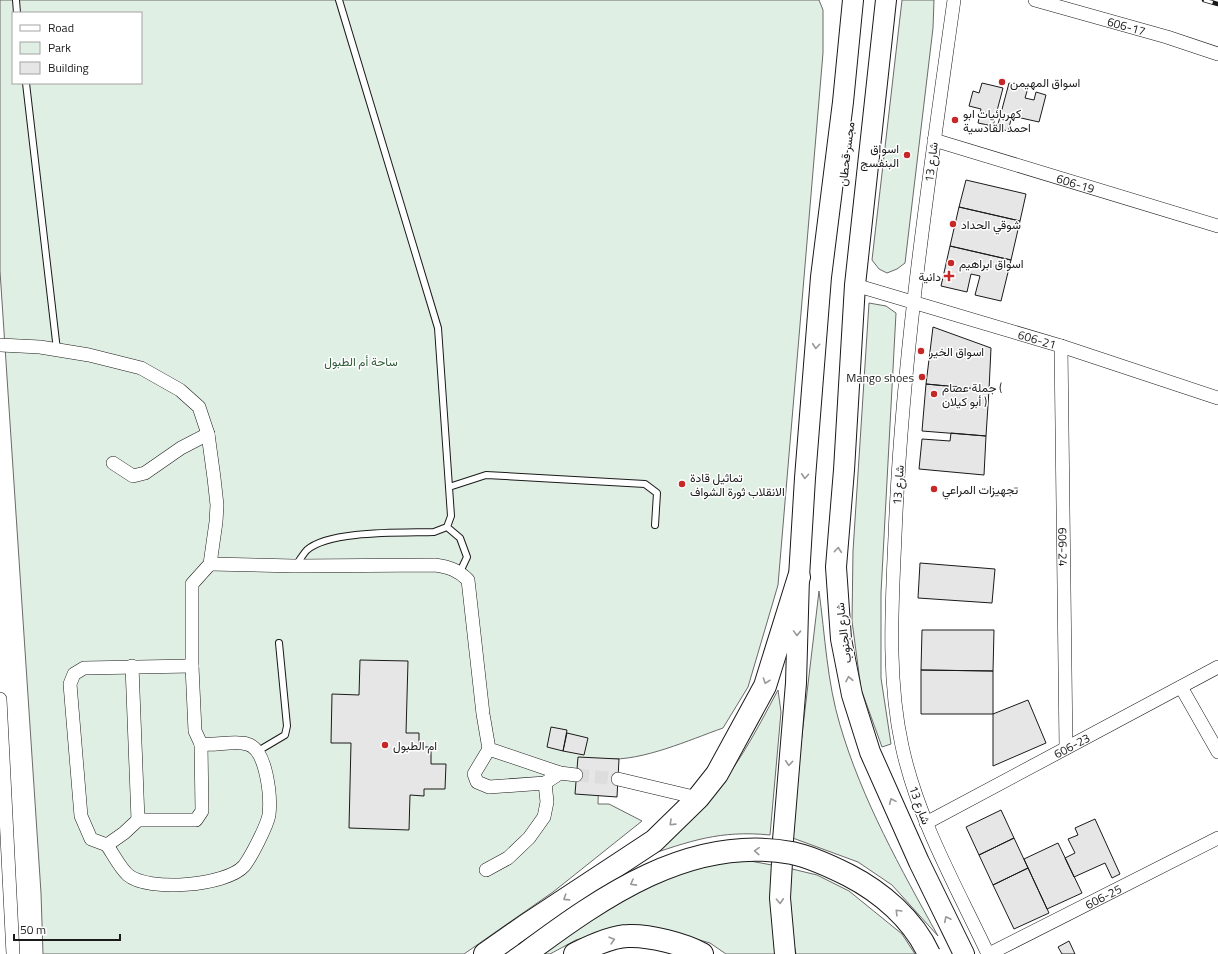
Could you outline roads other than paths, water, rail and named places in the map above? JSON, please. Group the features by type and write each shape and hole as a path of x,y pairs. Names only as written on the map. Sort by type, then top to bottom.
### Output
{"highway":[{"path":"484,954 654,840 698,798 717,774 765,686 799,577"},
{"path":"525,954 555,932 622,889 657,870 691,858 717,853 756,850 792,853 827,865 856,879 880,894 905,919 929,954"},
{"path":"575,954 591,946 627,936 660,940 702,954"}],"main road":[{"path":"783,840 796,684 799,577 821,277 843,102 853,0"},
{"name":"مجسر قحطان","path":"853,306 850,174 864,0"},
{"name":"مجسر قحطان","path":"819,307 850,174 875,0"},
{"path":"853,306 886,0"},
{"name":"شارع الجنوب","path":"853,306 844,470 836,568 841,639 852,695 870,752 919,862 961,949"},
{"path":"782,862 780,898 785,954"}],"street":[{"name":"شارع 13","path":"954,0 934,140 914,302 903,410 897,495 892,666 895,706 902,746 912,785 926,823 989,954"},
{"name":"606-17","path":"1035,0 1167,37 1218,54"},
{"name":"606-19","path":"934,140 1218,226"},
{"name":"606-21","path":"855,285 1061,346 1218,398"},
{"path":"0,346 57,350 90,355 142,368 180,390 198,407 208,434 217,505 210,564 192,584 192,666 196,731 202,744 202,811 196,820 138,820 124,833 107,845"},
{"name":"606-24","path":"1061,346 1066,748"},
{"path":"113,464 133,476 145,473 180,448 208,434"},
{"path":"210,564 295,566 435,565 450,567 460,572 468,580 483,714 489,749 474,774 477,782 489,787 545,783 560,773"},
{"path":"132,666 138,820"},
{"path":"192,666 84,668 74,674 70,684 81,816 91,839 107,845 128,875 144,882 183,886 220,878 243,867 255,848 269,815 267,774 258,751 247,744 213,746 202,744"},
{"name":"606-23","path":"926,823 1218,667"},
{"path":"1181,687 1218,752"},
{"path":"0,699 4,859 13,954"},
{"path":"489,749 560,773 576,775"},
{"path":"618,779 698,798"},
{"path":"486,870 508,858 529,838 544,817 547,802 545,783"},
{"name":"606-25","path":"989,954 1218,838"}],"lane":[{"path":"16,0 18,12"},
{"path":"295,566 308,549 329,540 351,535 434,532 447,527 451,516 438,328 339,0"},
{"path":"26,84 57,350"},
{"path":"449,487 486,475 645,484 657,493 655,525"},
{"path":"447,527 460,538 467,558 460,572"},
{"path":"258,751 285,735 287,726 279,643"}],"tunnel":[{"path":"576,775 618,779"}],"railway":[{"path":"1204,0 1218,4"}],"place":[{"name":"اسواق المهيمن","path":"1002,82"},
{"name":"كهربائيات ابو احمد القادسية","path":"955,120"},
{"name":"اسواق البنفسج","path":"907,155"},
{"name":"شوقي الحداد","path":"953,224"},
{"name":"اسواق ابراهيم","path":"951,263"},
{"name":"دانية","path":"949,276"},
{"name":"اسواق الخير","path":"921,351"},
{"name":"Mango shoes","path":"922,377"},
{"name":"جملة عصام ( أبو كيلان )","path":"934,394"},
{"name":"تماثيل قادة الانقلاب ثورة الشواف","path":"682,484"},
{"name":"تجهيزات المراعي","path":"934,489"},
{"name":"ام الطبول","path":"385,745"}],"park label":[{"name":"ساحة أم الطبول","path":"361,361"}]}
